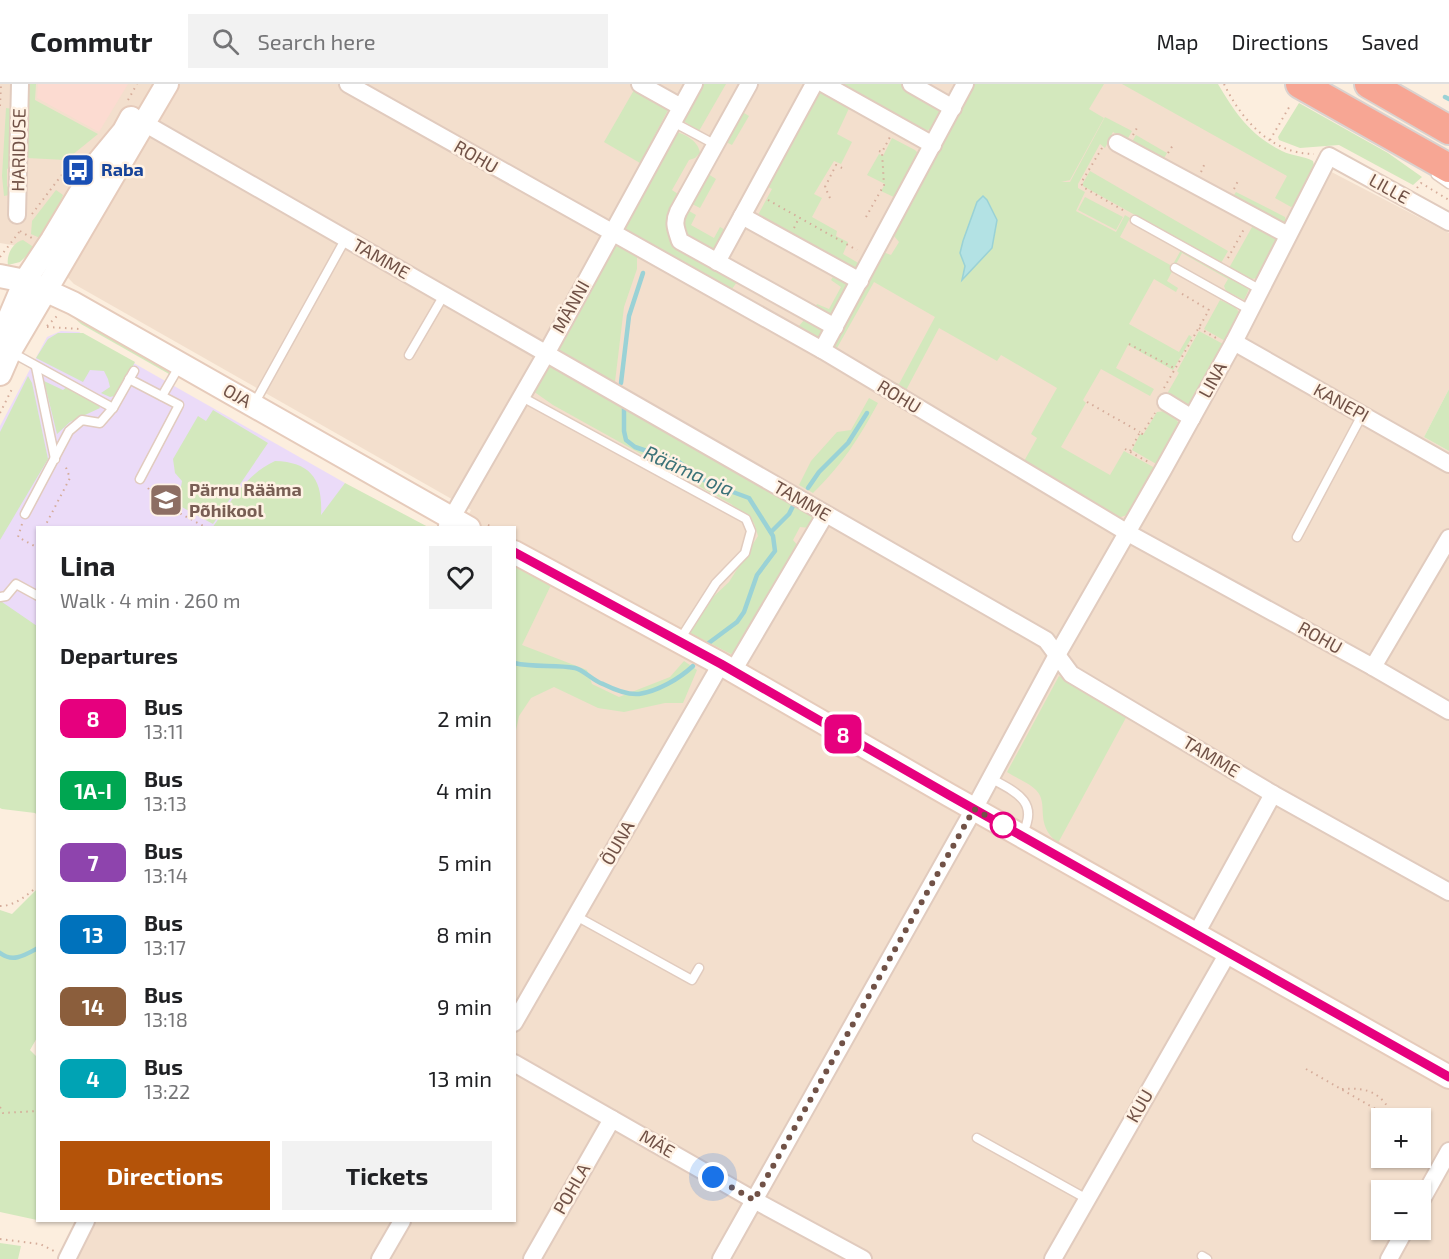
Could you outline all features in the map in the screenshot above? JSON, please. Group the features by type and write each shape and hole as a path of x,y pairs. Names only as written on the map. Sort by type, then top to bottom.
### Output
{"highway":[{"path":"1369,84 1449,130"},
{"path":"1296,92 1396,138 1449,168"}],"street":[{"name":"HARIDUSE","path":"20,84 22,219"},
{"path":"0,374 3,346 25,280 52,240 100,159 124,131 151,84"},
{"path":"3,346 46,290 167,84"},
{"name":"ROHU","path":"348,84 822,350 1128,533 1449,711"},
{"path":"640,84 677,115"},
{"name":"MÄNNI","path":"456,525 522,397 694,84"},
{"path":"749,84 674,222 680,241 835,327"},
{"path":"717,262 814,84"},
{"path":"824,84 933,145"},
{"path":"911,84 953,108"},
{"path":"822,350 965,84"},
{"path":"1401,84 1421,114"},
{"name":"TAMME","path":"144,123 1047,640 1071,674 1273,794 1449,892"},
{"path":"1114,148 1288,235"},
{"name":"LINA","path":"721,1259 1233,344 1329,156"},
{"name":"LILLE","path":"1329,156 1449,222"},
{"path":"742,216 860,281"},
{"name":"OJA","path":"0,276 25,280 46,290 253,405 456,525"},
{"name":"KANEPI","path":"1233,344 1449,464"},
{"path":"1163,398 1192,418"},
{"name":"ÕUNA","path":"516,1020 727,667 825,514"},
{"path":"1373,667 1444,557 1449,538"},
{"path":"516,553 727,667 1449,1077"},
{"path":"1196,934 1273,794"},
{"name":"KUU","path":"1053,1259 1228,953"},
{"name":"MÄE","path":"516,1064 754,1200 863,1259"},
{"name":"POHLA","path":"532,1259 612,1119"},
{"path":"1431,1183 1449,1151"},
{"path":"67,1258 85,1222"},
{"path":"380,1259 401,1222"},
{"path":"1389,1259 1400,1240"}],"lane":[{"path":"677,115 716,145"},
{"path":"1396,138 1439,178 1449,184"},
{"path":"1135,220 1260,290"},
{"path":"253,405 346,238"},
{"path":"1175,268 1250,310"},
{"path":"409,355 444,295"},
{"path":"3,346 36,367 113,408"},
{"path":"162,396 180,364"},
{"path":"36,367 56,459"},
{"path":"25,514 69,431 82,420 100,423 113,408 132,375 179,405 140,479"},
{"path":"522,397 746,519 751,531 745,553 716,583 679,641"},
{"path":"1297,537 1362,415"},
{"path":"0,597 6,596 16,584 36,595"},
{"path":"990,778 1018,793 1028,806 1027,824 1022,835"},
{"path":"576,916 692,980 699,968"},
{"path":"977,1138 1087,1199"}],"path":[{"path":"0,106 1,84"},
{"path":"127,102 137,84"},
{"path":"1270,140 1296,92"},
{"path":"866,217 884,185 880,152 897,124"},
{"path":"1114,148 1101,147 1081,183 1083,187 1135,220"},
{"path":"22,219 67,168 85,152"},
{"path":"830,198 825,187 836,165 842,168"},
{"path":"1415,192 1421,183 1449,200"},
{"path":"755,193 858,250 855,255 870,262"},
{"path":"1223,268 1244,228 1237,224"},
{"path":"0,258 20,231 39,243"},
{"path":"1087,402 1142,434 1209,310 1179,292"},
{"path":"1199,328 1233,344"},
{"path":"1129,344 1176,369"},
{"path":"1130,451 1140,432"},
{"path":"1125,449 1163,470"},
{"path":"45,526 70,478 67,466 56,459"},
{"path":"140,479 159,502 203,526"},
{"path":"25,514 18,537 36,547"},
{"path":"0,906 7,906 36,887"},
{"path":"1306,1069 1375,1108"},
{"path":"1342,1089 1361,1089 1372,1093 1382,1099 1387,1108"},
{"path":"0,1107 2,1113 36,1111"},
{"path":"0,1239 40,1244 67,1258"}],"shaded area":[{"path":"0,84 1162,84 1288,159 1318,165 1449,233 1449,389 1424,437 1449,451 1449,1259 62,1259 81,1222 516,1222 516,526 463,526 471,510 74,284 41,250 0,243"},
{"path":"38,84 128,84 99,132 37,98"},
{"name":"Pärnu Rääma Põhikool","path":"61,331 79,332 345,483 315,526 36,526 36,635 0,608 0,426 47,337"}],"green space":[{"path":"28,84 36,84 35,100 98,134 66,160 27,158"},
{"path":"698,84 726,84 699,131 682,120"},
{"path":"836,84 901,84 939,106 941,114 934,128 925,131 918,129"},
{"path":"973,84 1104,84 1089,109 1104,118 1070,180 1061,182 1070,182 1105,117 1132,131 1127,140 1113,132 1105,148 1100,144 1078,184 1078,188 1085,192 1076,211 1116,232 1125,215 1130,218 1120,237 1172,266 1181,250 1249,289 1244,300 1226,291 1224,286 1228,279 1182,253 1167,281 1178,288 1176,292 1154,279 1129,324 1179,352 1189,335 1192,337 1173,370 1128,345 1116,368 1154,389 1150,396 1101,369 1083,400 1086,403 1061,447 1110,475 1124,451 1155,468 1130,514 1115,516 1023,463 1037,438 1031,434 1057,388 1001,355 997,361 939,328 904,394 895,389 892,381 899,384 935,317 874,282 837,348 828,349 883,252 891,255 899,242 893,231","holes":["983,196 997,220 992,248 963,279 965,266 960,253 963,241 977,202"]},
{"path":"1122,84 1218,84 1252,131 1282,151 1313,161 1315,170 1295,205 1291,207 1275,198 1287,176"},
{"path":"816,89 852,102 837,134 852,142 841,164 834,161 814,194 822,198 812,217 837,231 836,236 848,242 843,254 860,264 856,274 749,211 758,215 772,189 764,185"},
{"path":"634,90 668,110 640,163 604,142"},
{"path":"1299,103 1388,153 1422,177 1413,185 1339,145 1300,148 1279,140 1278,137"},
{"path":"6,108 13,109 13,166 7,169 9,195 4,196 2,176"},
{"path":"739,110 749,116 732,145 724,141"},
{"path":"671,131 690,138 697,145 700,153 689,160 672,190 678,194 678,203 670,227 735,279 737,282 732,289 798,327 805,319 821,324 823,331 817,339 629,235 624,228"},
{"path":"1136,135 1167,153 1163,160 1132,142"},
{"path":"892,138 920,155 898,199 881,191 885,184 867,175 879,154 883,156"},
{"path":"1090,171 1228,251 1221,263 1083,186"},
{"path":"705,172 716,179 700,208 688,202"},
{"path":"56,190 63,195 50,228 42,239 31,234 32,221"},
{"path":"1236,192 1285,217 1287,224 1280,226 1232,198"},
{"path":"1085,197 1123,217 1116,230 1078,210"},
{"path":"684,208 696,215 691,225 714,238 720,227 729,232 717,253 685,239 680,216"},
{"path":"1256,220 1275,232 1278,240 1260,276 1248,279 1229,268"},
{"path":"23,240 35,248 20,262 8,265 11,250 16,243"},
{"path":"617,246 637,255 637,269 624,307 615,382 568,357 557,348 612,248"},
{"path":"834,275 850,283 833,315 829,317 813,311 817,304 829,309 841,287 831,280"},
{"path":"1220,300 1234,306 1239,312 1225,341 1204,329"},
{"path":"68,312 170,369 169,374 81,324"},
{"path":"1199,331 1223,344 1190,406 1186,407 1168,397 1168,392"},
{"path":"58,333 83,333 135,362 118,395 110,397 101,393 110,387 104,371 90,370 83,382 36,358 48,339"},
{"path":"552,364 818,514 810,528 800,527 793,540 799,547 743,647 731,654 690,633 713,597 729,582 758,536 754,523 731,504 553,405 533,391 545,367"},
{"path":"28,376 32,383 48,459 0,540 0,432"},
{"path":"44,381 63,390 68,386 98,404 100,408 70,422 57,434"},
{"path":"1449,389 1449,451 1424,437"},
{"path":"869,398 878,403 841,461 813,493 799,485 811,461 837,432 851,430"},
{"path":"213,410 268,443 213,524 167,499 174,500 180,493 182,481 175,473 173,459 198,416 206,421"},
{"path":"1165,411 1173,415 1180,425 1158,465 1132,450 1140,434 1143,435 1157,412"},
{"path":"275,461 288,462 306,470 313,476 320,492 321,515 345,483 426,526 213,526 247,481"},
{"path":"516,565 552,583 522,645 587,670 592,684 619,697 670,677 684,661 697,670 683,703 665,703 624,712 598,708 554,687 531,698 519,716 516,730"},
{"path":"0,602 2,602 36,625 36,814 0,808"},
{"path":"1059,676 1128,714 1058,843 1050,836 1046,828 1040,795 1030,785 1007,772"},
{"path":"36,890 36,1040 30,1050 36,1056 36,1220 0,1212 0,910 12,914"},
{"path":"0,1243 21,1246 18,1259 0,1259"}],"water":[{"path":"983,196 997,220 992,248 962,280 965,266 960,253 963,241 977,202"}],"waterway":[{"path":"1445,97 1449,99"},
{"name":"Rääma oja","path":"621,383 629,316 643,273"},
{"name":"Rääma oja","path":"624,407 626,440 635,447 679,462 700,478 714,485 749,498 773,536 775,551 757,575 744,612 737,622 706,645"},
{"path":"808,488 819,472 848,443 867,413"},
{"path":"771,532 789,514 793,506"},
{"name":"Rääma oja","path":"516,663 575,668 599,683 625,693 635,694 661,687 675,680 693,666"},
{"name":"Rääma oja","path":"0,953 14,958 36,949"}],"bus line":[{"name":"8","path":"516,553 721,664 1449,1077"}],"place":[{"name":"Raba","path":"78,170"},
{"name":"Pärnu Rääma Põhikool","path":"166,500"}],"route":[{"path":"713,1177 754,1200 974,809 1007,827 1003,825"}]}
